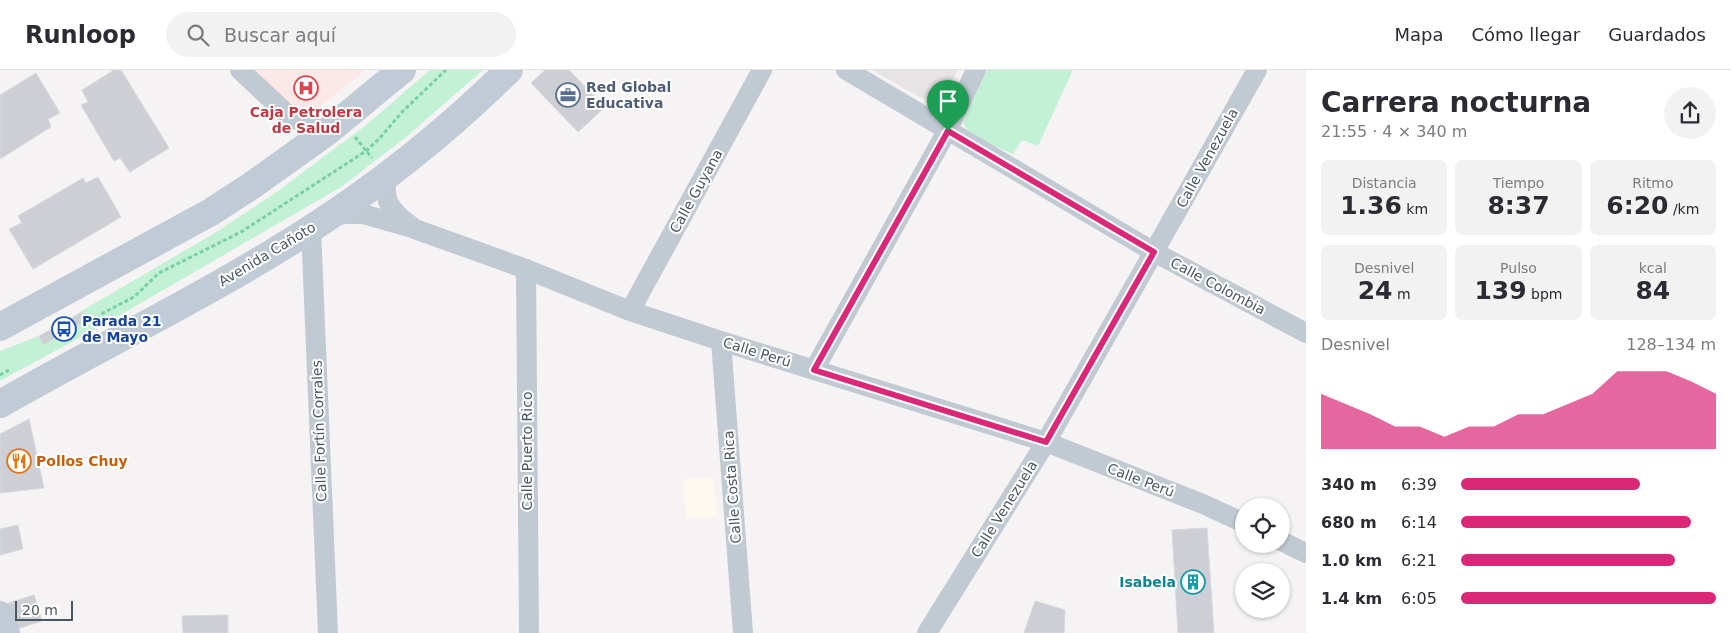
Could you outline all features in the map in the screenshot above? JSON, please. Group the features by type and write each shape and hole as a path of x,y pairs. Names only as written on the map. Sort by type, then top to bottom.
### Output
{"main road":[{"path":"0,327 211,212 259,181 341,133 402,70"},
{"name":"Avenida Cañoto","path":"0,404 228,278 318,224 380,168 442,130 509,70"},
{"path":"0,615 6,633"}],"street":[{"path":"240,70 286,114 306,124 341,133"},
{"name":"Calle Guyana","path":"630,311 762,70"},
{"name":"Calle Colombia","path":"846,70 1154,252 1306,334"},
{"path":"814,370 948,131 976,70"},
{"name":"Calle Venezuela","path":"927,633 1046,442 1257,70"},
{"name":"Calle Perú","path":"380,168 388,203 396,215 412,228"},
{"name":"Calle Perú","path":"318,224 344,214 363,214 412,228 526,269 630,311 1046,442 1203,504 1235,520"},
{"name":"Calle Fortín Corrales","path":"318,224 328,633"},
{"name":"Calle Puerto Rico","path":"526,269 529,633"},
{"name":"Calle Costa Rica","path":"721,341 743,633"},
{"path":"1290,546 1306,553"}],"path":[{"path":"87,328 95,323 103,313 134,297 159,273 241,232 366,151 403,111 446,70"},
{"path":"341,133 366,151 380,168"},
{"path":"0,375 17,365"}],"shaded area":[{"name":"Caja Petrolera de Salud","path":"254,70 365,70 312,113 300,115"},
{"path":"872,70 958,70 941,98 925,100"},
{"path":"714,477 717,518 686,519 683,479"}],"green space":[{"path":"430,70 483,70 405,138 341,187 103,325 0,381 0,351 39,336 218,231 278,191 365,126"},
{"path":"987,70 1073,70 1038,146 1022,140 1013,154 977,137 966,128 963,122"}],"building":[{"path":"114,70 121,70 169,148 130,172 120,158 114,161 81,105 88,102 82,90"},
{"name":"Red Global Educativa","path":"545,70 569,70 605,107 578,132 531,83"},
{"path":"36,73 60,113 48,119 51,127 0,159 0,95"},
{"path":"98,177 121,217 33,269 9,229 22,223 18,216 83,178 86,183"},
{"path":"83,312 87,320 43,345 39,336"},
{"name":"Pollos Chuy","path":"29,419 44,488 0,493 0,434"},
{"path":"18,525 23,549 0,555 0,529"},
{"name":"Isabela","path":"1207,528 1214,633 1178,633 1172,530"},
{"path":"34,595 38,608 13,616 8,603"},
{"path":"1035,601 1065,610 1064,633 1024,633"},
{"path":"38,608 42,621 17,629 13,616"},
{"path":"228,615 228,633 183,633 182,616"}],"place":[{"name":"Caja Petrolera de Salud","path":"306,88"},
{"name":"Red Global Educativa","path":"568,95"},
{"name":"Parada 21 de Mayo","path":"64,329"},
{"name":"Pollos Chuy","path":"19,461"},
{"name":"Isabela","path":"1193,582"}],"route":[{"path":"948,131 1154,252 1046,442 814,370 948,131"}]}
